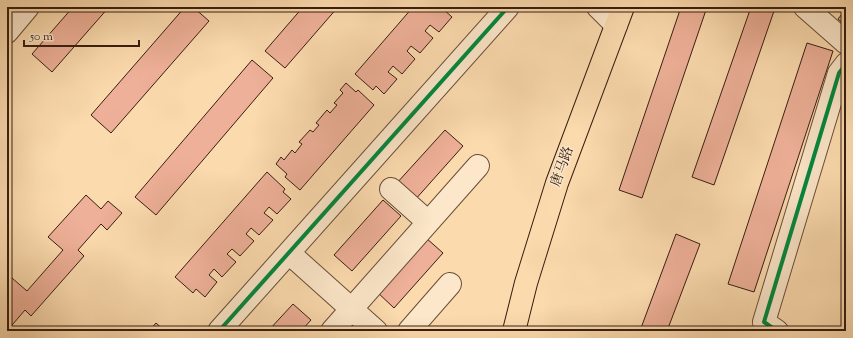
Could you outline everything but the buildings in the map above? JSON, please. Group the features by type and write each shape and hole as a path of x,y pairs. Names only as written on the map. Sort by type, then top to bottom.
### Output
{"main road":[{"name":"唐马路","path":"514,331 526,283 557,182 620,16"}],"street":[{"path":"7,32 28,7"},
{"path":"219,331 508,7"},
{"path":"598,7 620,16"},
{"path":"812,9 846,43"},
{"path":"777,331 764,322 839,74 846,64"},
{"path":"332,331 478,166"},
{"path":"391,189 428,222"},
{"path":"289,253 376,331"},
{"path":"408,331 450,284"}],"cycle path":[{"path":"219,331 508,7"},
{"path":"777,331 764,322 839,73 846,64"}]}
